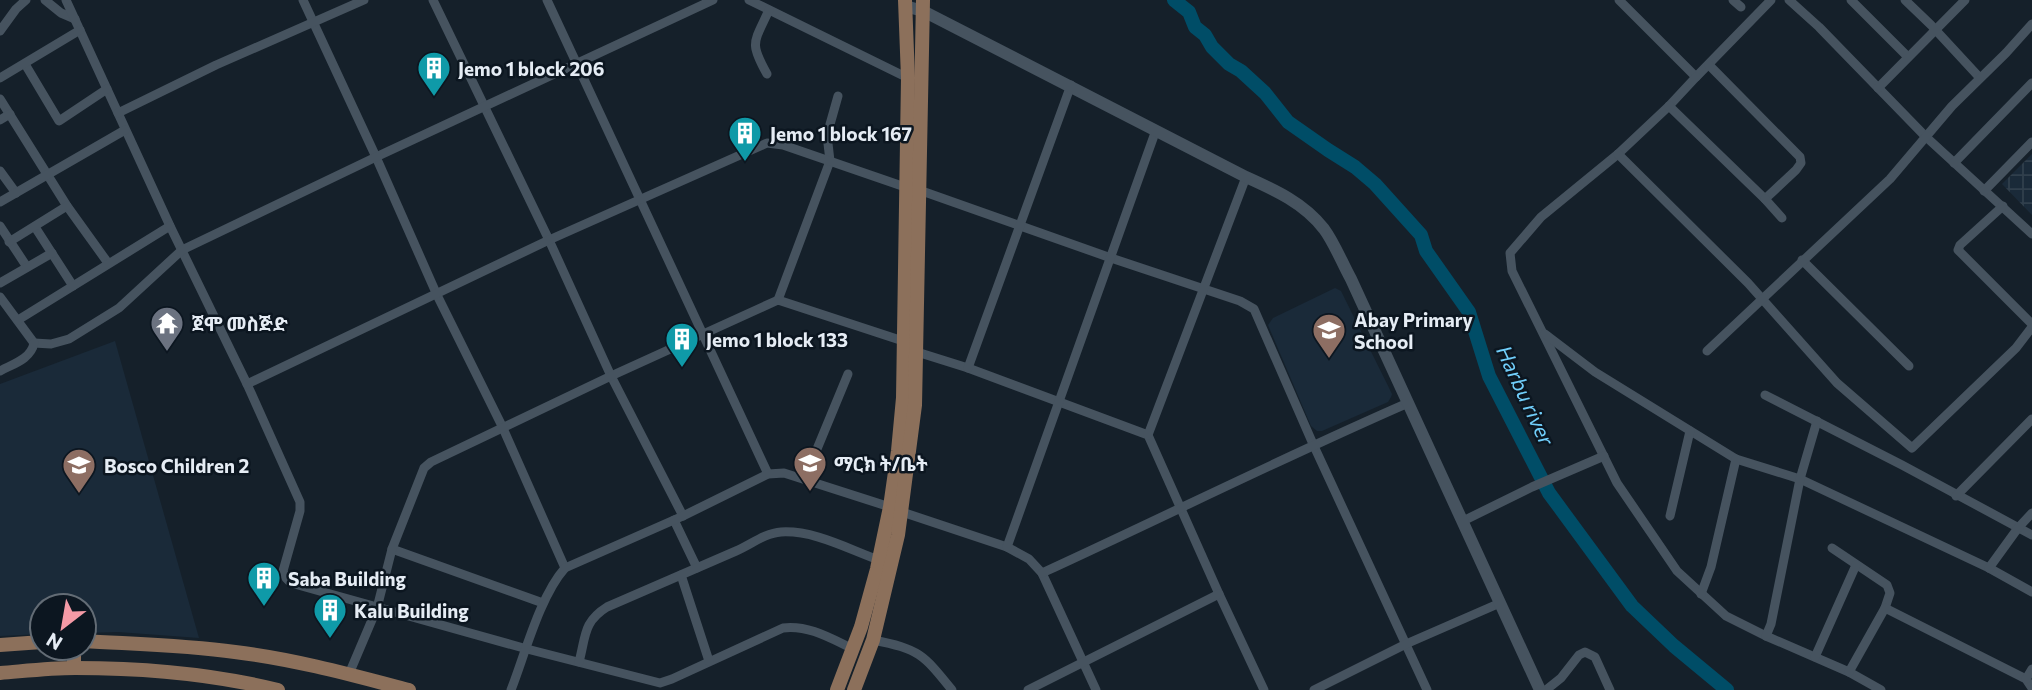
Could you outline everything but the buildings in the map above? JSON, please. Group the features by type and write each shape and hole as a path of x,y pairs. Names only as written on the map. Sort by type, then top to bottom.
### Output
{"main road":[{"path":"905,3 912,188"},
{"path":"853,690 873,640 915,405 917,352 910,303 912,188 923,6"},
{"path":"837,690 853,649 878,560 896,509 903,398 903,341 910,303"},
{"path":"98,642 237,652 349,674 409,690"},
{"path":"0,645 28,643"},
{"path":"74,662 74,668"},
{"path":"0,673 74,668 172,673 248,683 278,690"}],"street":[{"path":"1,28 26,0"},
{"path":"45,0 61,13 75,19"},
{"path":"66,0 300,502 300,511 283,571 292,583 527,649 660,682 783,628 796,626 811,629 853,649"},
{"path":"303,0 437,295 502,426 565,568"},
{"path":"118,113 216,65 364,0"},
{"path":"433,0 679,518 697,568"},
{"path":"547,0 768,474"},
{"path":"34,343 51,344 69,339 109,315 182,250 713,0"},
{"path":"749,0 908,78"},
{"path":"1619,0 1696,77"},
{"path":"1771,0 1669,106 1618,154 1541,217 1510,253 1512,271 1618,483 1677,571 1726,616 1849,672 1881,690"},
{"path":"1789,0 1819,27 1925,136 2032,234"},
{"path":"1851,0 1908,57"},
{"path":"1905,0 1980,78"},
{"path":"1878,88 1965,0"},
{"path":"905,3 923,6 1277,191 1310,214 1325,230 1351,279 1500,603 1543,690 1561,678 1579,655 1585,652 1595,657 1610,690"},
{"path":"767,74 754,46 769,10"},
{"path":"1707,351 1890,179 1925,136 2032,24"},
{"path":"0,78 80,30"},
{"path":"24,64 58,121 62,121 107,89"},
{"path":"1709,65 1800,157 1801,163 1796,170 1765,199"},
{"path":"1954,163 2032,83"},
{"path":"968,368 1071,85"},
{"path":"778,300 830,161 827,135 838,96"},
{"path":"0,99 67,206 108,263"},
{"path":"1669,106 1782,218"},
{"path":"0,120 10,114"},
{"path":"0,202 125,130"},
{"path":"1007,547 1156,130"},
{"path":"1984,191 2032,142"},
{"path":"247,384 549,240 767,144 776,143 1240,301 1254,309 1427,690"},
{"path":"1618,154 1762,298 1837,383 1912,448"},
{"path":"0,172 16,193"},
{"path":"1148,435 1246,177"},
{"path":"9,242 67,206"},
{"path":"1902,465 1912,448 2016,348 2032,325 1958,250 2003,206"},
{"path":"0,226 27,267"},
{"path":"18,320 170,226"},
{"path":"35,227 73,286"},
{"path":"0,283 51,253"},
{"path":"1802,260 1909,366"},
{"path":"0,297 34,343 33,351 29,355 1,370"},
{"path":"349,674 377,608 392,549 424,468 438,458 702,333 778,300 903,341"},
{"path":"1541,331 1595,372 1736,459 1800,479 1989,568 2032,592"},
{"path":"917,352 968,368 1148,435 1264,690"},
{"path":"805,478 848,374"},
{"path":"1765,395 2032,535"},
{"path":"1042,573 1182,509 1313,444 1408,403"},
{"path":"1956,495 2032,419"},
{"path":"1766,636 1772,624 1800,479 1817,421"},
{"path":"1670,516 1690,431"},
{"path":"1462,521 1604,456"},
{"path":"1701,593 1711,567 1736,459"},
{"path":"511,690 544,603 553,583 565,568 679,518 768,474 784,473 1007,547 1029,559 1042,573 1096,690"},
{"path":"1989,568 2032,513"},
{"path":"579,662 589,622 595,614 769,535 796,533 825,540 878,560"},
{"path":"1832,548 1887,585 1890,593 1885,608 1849,672"},
{"path":"392,549 544,603"},
{"path":"1815,657 1856,565"},
{"path":"681,575 709,662"},
{"path":"1028,690 1219,594"},
{"path":"1314,690 1406,644 1500,603"},
{"path":"1885,608 2026,679 2032,688"},
{"path":"873,640 910,649 921,655 952,690"},
{"path":"2026,679 2032,669"}],"shaded area":[{"path":"2032,154 2032,215 2002,184"},
{"name":"Abay Primary School","path":"1335,288 1341,291 1392,394 1388,402 1317,431 1311,426 1268,325 1273,318"},
{"name":"Bosco Children 2","path":"115,341 199,638 98,633 98,592 28,592 28,635 0,636 0,384"}],"waterway":[{"name":"Harbu river","path":"1174,0 1189,12 1195,27 1205,35 1212,47 1265,93 1288,122 1355,167 1375,184 1421,235 1426,251 1469,312 1489,376 1549,493 1632,606 1674,646 1727,690"}],"place":[{"name":"Jemo 1 block 206","path":"434,98"},
{"name":"Jemo 1 block 167","path":"745,163"},
{"name":"ጀሞ መስጅድ","path":"167,353"},
{"name":"Abay Primary School","path":"1329,360"},
{"name":"Jemo 1 block 133","path":"682,369"},
{"name":"ማርክ ት/ቤት","path":"810,493"},
{"name":"Bosco Children 2","path":"79,495"},
{"name":"Saba Building","path":"264,608"},
{"name":"Kalu Building","path":"330,640"}]}
